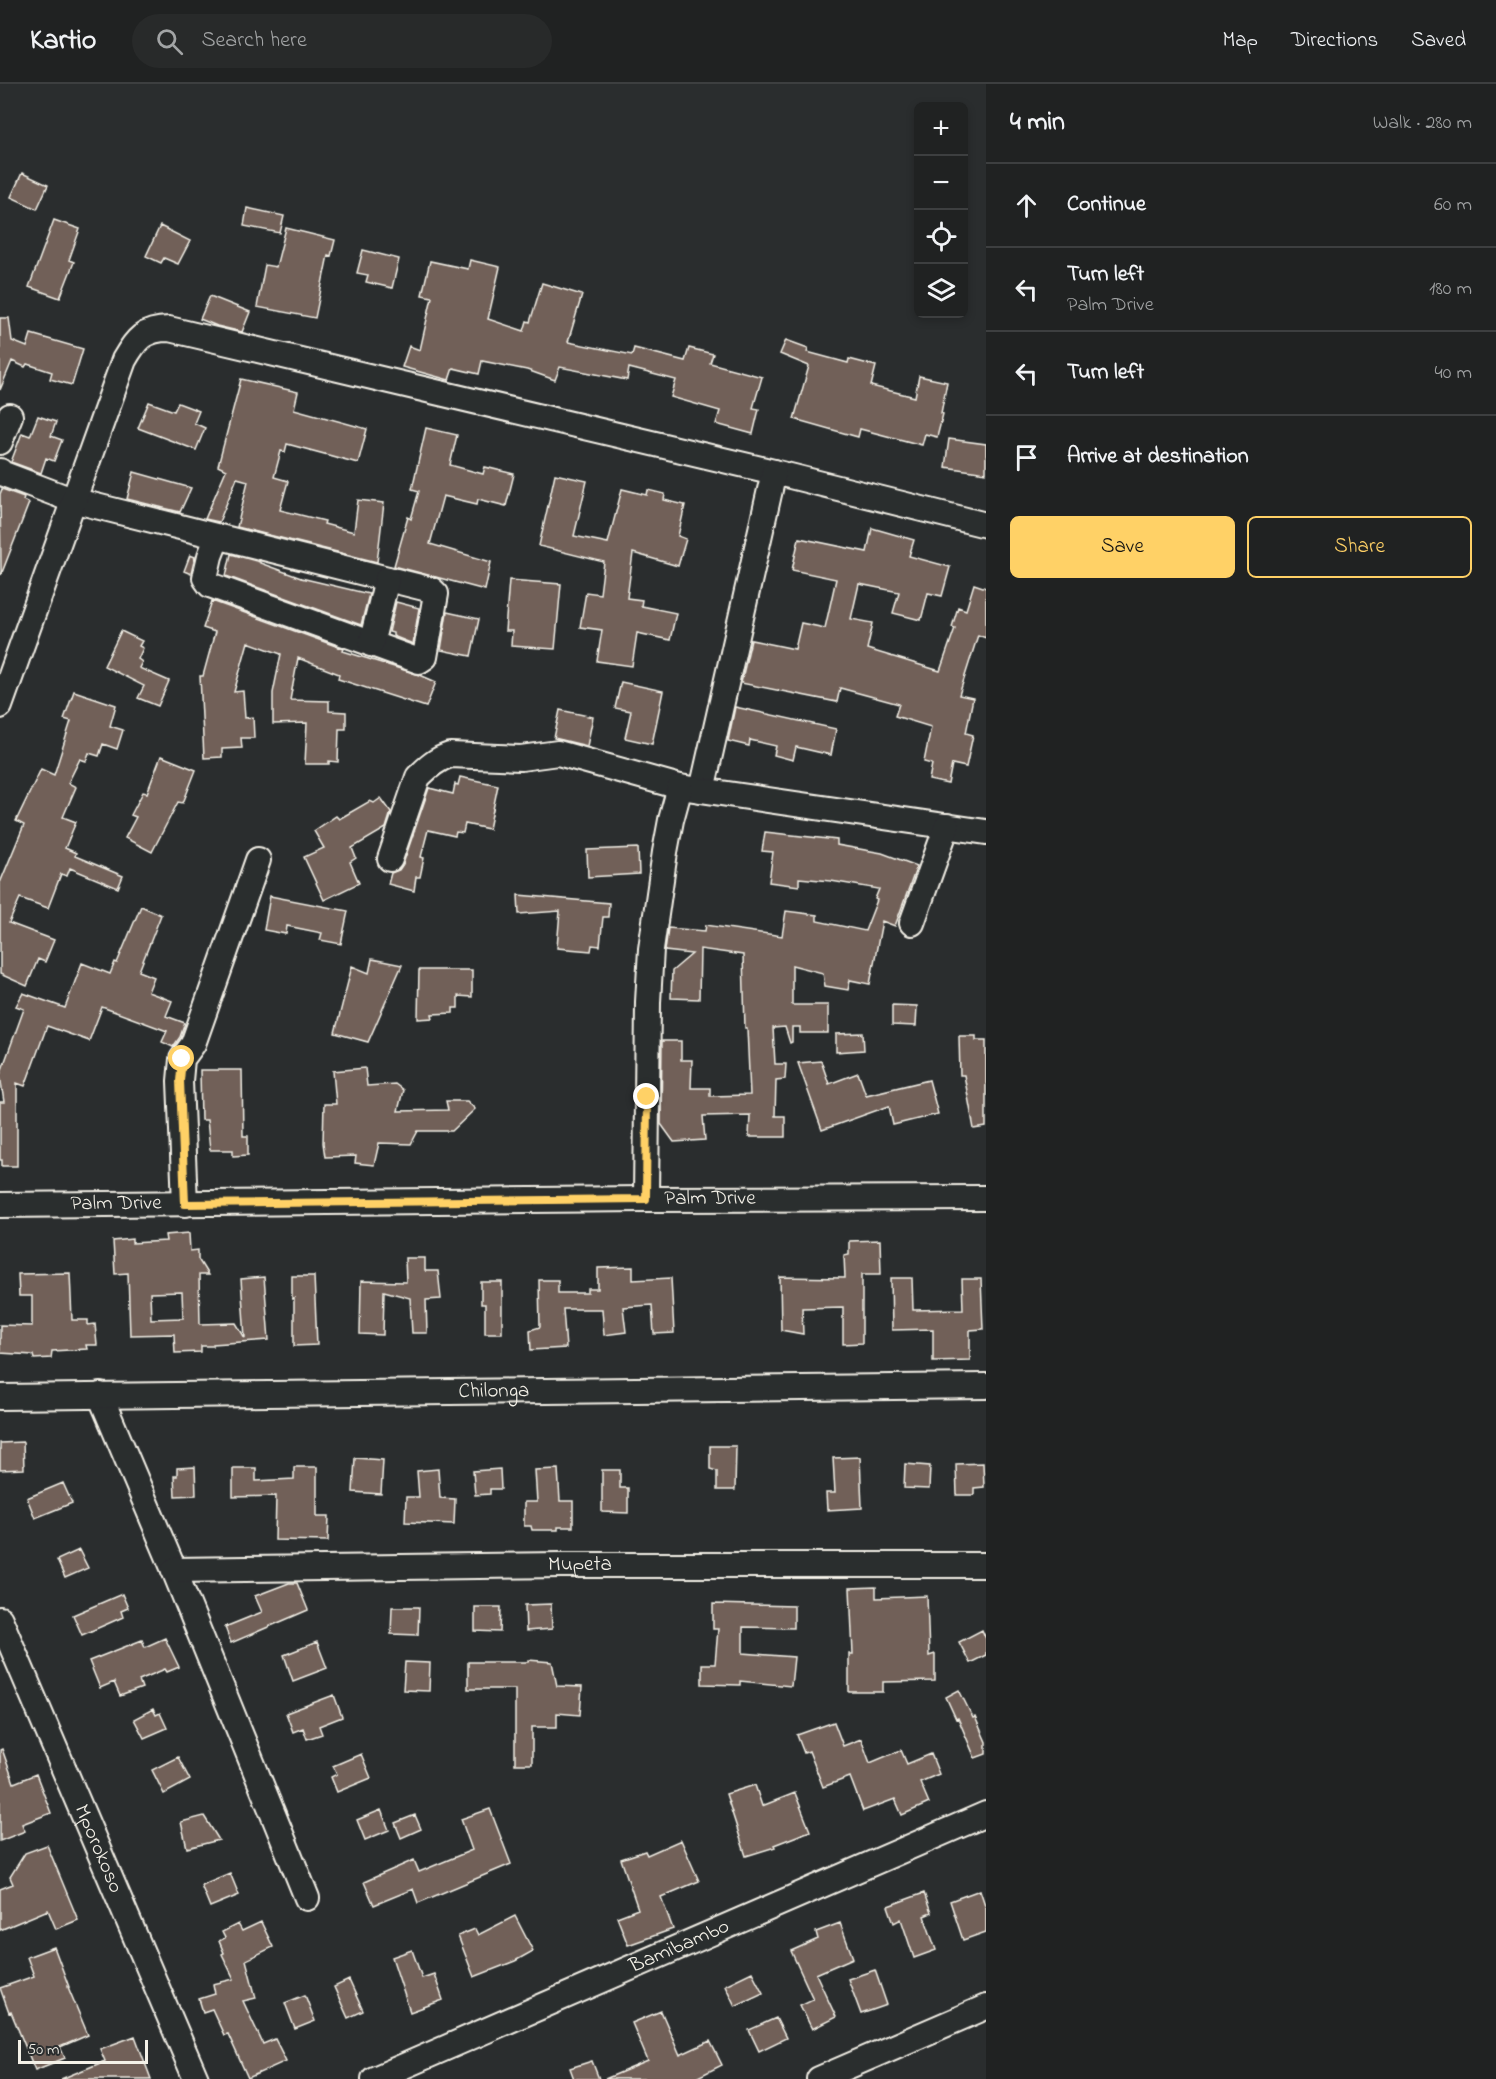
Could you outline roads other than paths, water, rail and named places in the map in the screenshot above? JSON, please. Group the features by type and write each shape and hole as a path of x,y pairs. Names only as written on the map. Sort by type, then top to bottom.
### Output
{"street":[{"path":"0,706 124,360 131,347 142,335 155,329 169,329 774,472 986,525"},
{"path":"0,442 10,416"},
{"path":"0,471 72,500 432,590 436,594 425,657 419,661 210,585 205,578 217,538"},
{"path":"646,1199 648,1002 651,950 667,842 691,788 774,472"},
{"path":"371,644 387,579"},
{"path":"390,859 418,777 428,766 450,755 521,758 558,753 691,788 986,832"},
{"path":"912,923 947,826"},
{"path":"185,1204 180,1081 182,1059 193,1044 258,860"},
{"name":"Palm Drive","path":"0,1205 986,1198"},
{"name":"Chilonga","path":"0,1397 986,1386"},
{"path":"100,1395 174,1570 307,1898"},
{"name":"Mupeta","path":"174,1570 562,1564 986,1565"},
{"name":"Mporokoso","path":"0,1619 196,2079"},
{"name":"Bamibambo","path":"374,2079 986,1814"},
{"path":"819,2079 986,2007"}]}
